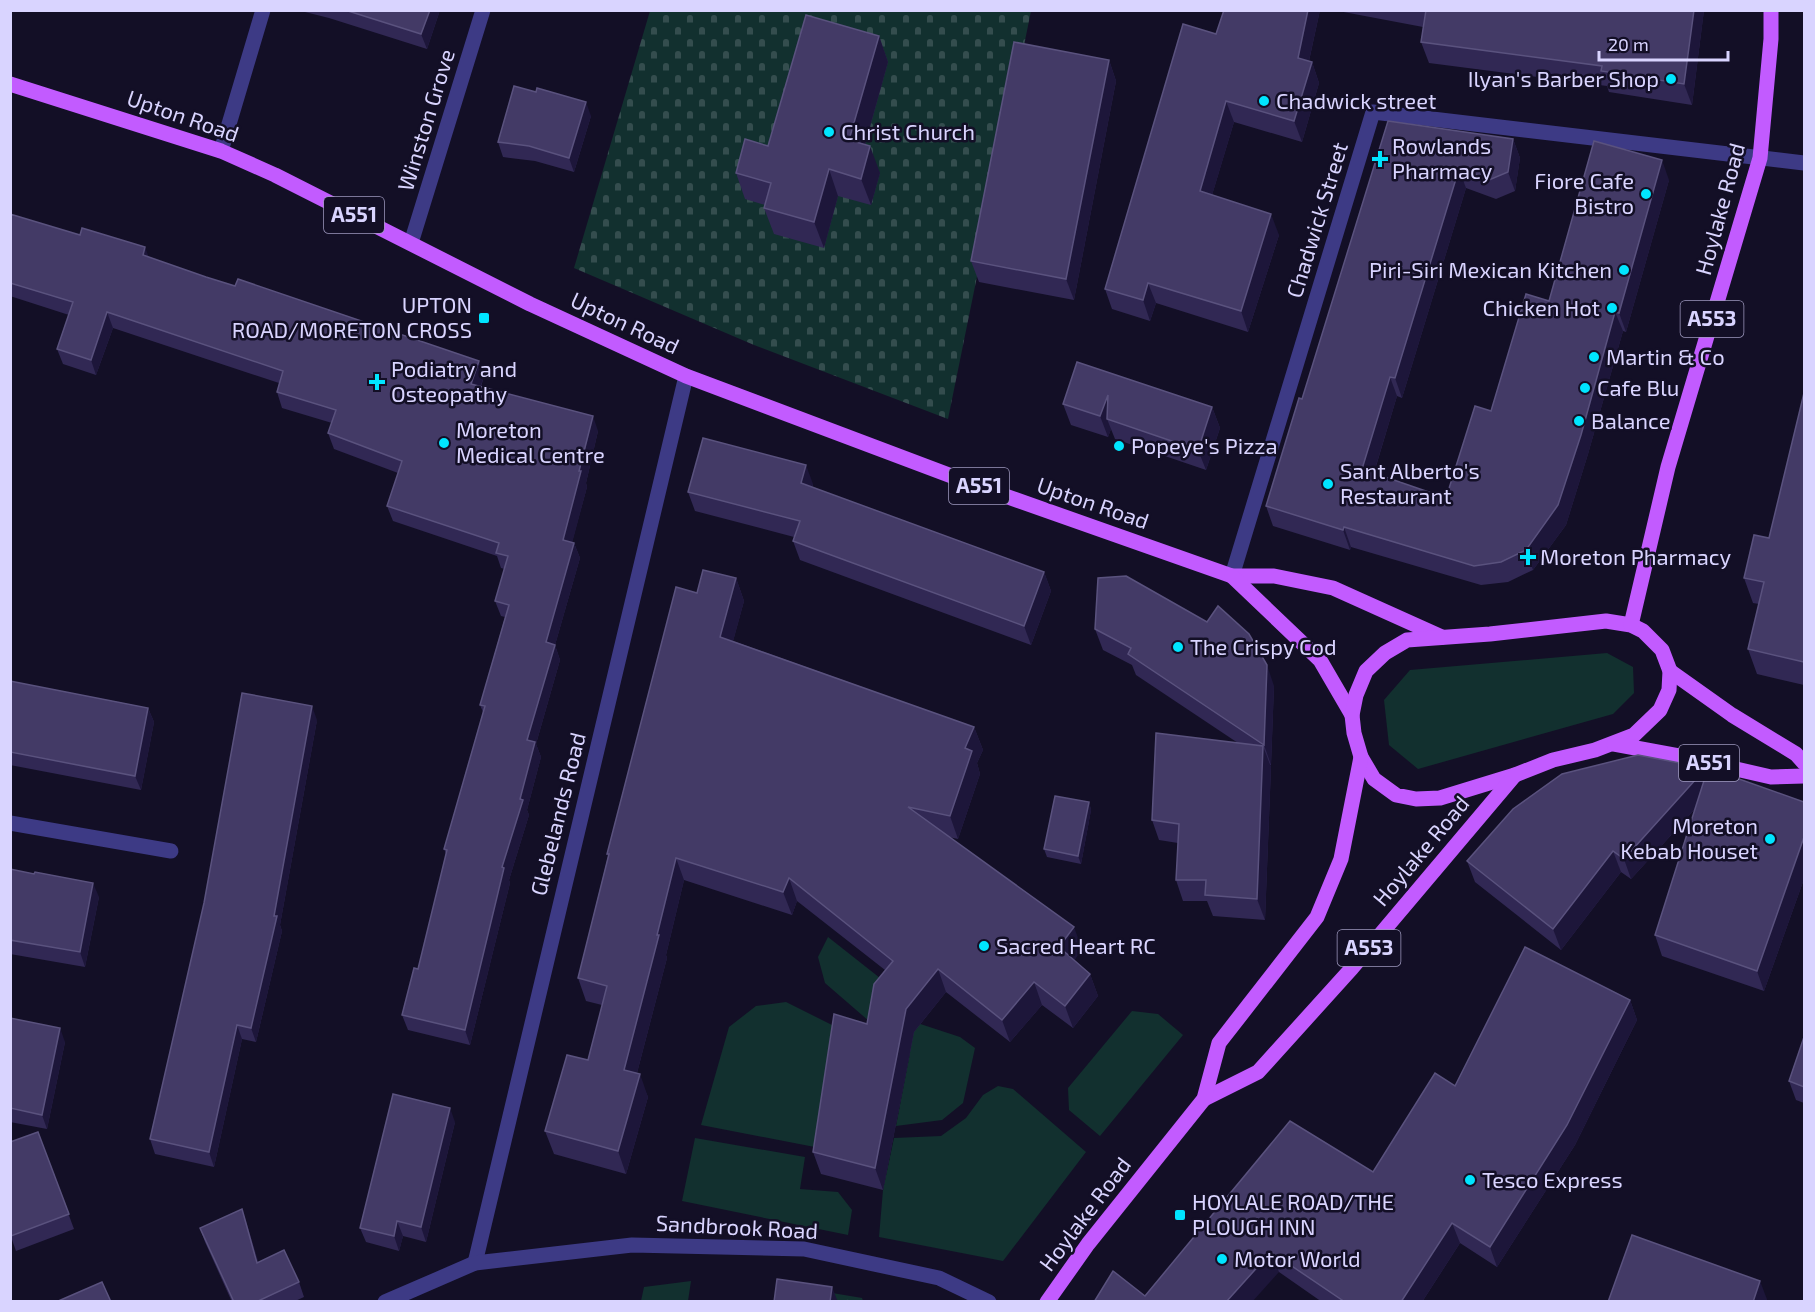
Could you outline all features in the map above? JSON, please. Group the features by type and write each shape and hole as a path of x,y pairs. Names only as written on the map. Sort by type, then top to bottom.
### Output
{"main road":[{"name":"Hoylake Road","path":"1631,625 1668,467 1760,158 1771,39 1771,10"},
{"name":"Upton Road","path":"10,84 220,151 275,175 530,304 686,376 994,492 1232,576 1274,576 1333,588 1442,637"},
{"name":"Upton Road","path":"1232,576 1320,660 1352,715"},
{"path":"1606,621 1631,625 1643,631 1662,650 1670,672 1670,690 1660,710 1634,735 1614,744 1553,760 1515,775 1440,798 1416,799 1396,795 1374,779 1361,757 1354,733 1352,715 1356,695 1366,670 1385,653 1407,640 1442,637 1606,621"},
{"name":"A551","path":"1670,672 1732,716 1796,754 1804,763"},
{"name":"A551","path":"1614,744 1771,777 1804,776"},
{"name":"Hoylake Road","path":"1047,1302 1088,1244 1204,1099 1219,1043 1317,917 1341,859 1361,757"},
{"name":"Hoylake Road","path":"1204,1099 1258,1072 1352,968 1515,775"}],"street":[{"path":"220,151 263,10"},
{"name":"Winston Grove","path":"411,243 483,10"},
{"name":"Chadwick Street","path":"1232,576 1373,112 1760,158"},
{"path":"1760,158 1804,163"},
{"name":"Glebelands Road","path":"475,1263 686,376"},
{"path":"10,823 171,851"},
{"name":"Sandbrook Road","path":"385,1302 475,1263 632,1245 804,1249 939,1278 989,1302"}],"green space":[{"path":"650,11 1031,11 948,419 754,345 574,268"},
{"path":"1607,653 1633,667 1634,693 1613,714 1418,769 1389,745 1384,700 1410,670"},
{"path":"828,937 899,993 877,1028 825,983 818,957"},
{"path":"786,1002 846,1032 825,1149 701,1125 729,1027 756,1006"},
{"path":"1132,1011 1158,1014 1183,1035 1100,1136 1069,1110 1068,1088"},
{"path":"896,1016 960,1037 975,1048 963,1103 942,1120 896,1126 910,1053"},
{"path":"998,1086 1013,1089 1086,1152 1003,1261 879,1237 883,1190 894,1138 941,1136 966,1118 983,1095"},
{"path":"695,1138 805,1157 800,1189 838,1192 852,1210 848,1235 682,1201"},
{"path":"691,1281 688,1301 641,1301 644,1287"},
{"path":"802,1288 862,1298 863,1301 801,1302"}],"building":[{"path":"345,10 430,10 421,34"},
{"path":"1224,10 1308,10 1298,58 1312,62 1294,121 1226,101 1200,191 1271,214 1241,311 1148,283 1143,300 1105,289 1183,24 1216,34"},
{"path":"1426,10 1694,10 1684,84 1601,71 1602,66 1421,42"},
{"name":"Christ Church","path":"806,15 879,36 849,140 870,146 861,179 829,169 814,222 764,208 771,183 736,173 745,139 768,146"},
{"path":"1014,42 1109,60 1066,279 971,261"},
{"path":"514,86 536,92 537,88 586,102 569,158 529,146 498,142"},
{"path":"1388,121 1513,139 1508,172 1489,180 1459,169 1395,378 1390,377 1362,469 1446,498 1475,406 1491,411 1526,294 1549,301 1594,141 1662,160 1619,313 1615,312 1581,435 1558,505 1526,550 1501,562 1474,566 1266,506 1299,398 1302,399"},
{"path":"10,214 80,235 82,228 145,247 143,255 206,277 235,286 238,279 479,361 471,384 593,416 563,540 574,543 546,642 555,645 527,740 535,742 520,799 523,800 502,867 504,868 465,1030 402,1015 414,968 418,969 447,850 444,849 485,706 480,705 509,605 495,601 508,556 496,553 499,543 387,506 402,461 328,433 336,410 277,392 283,371 107,312 91,360 57,349 73,302 10,283"},
{"path":"1077,362 1212,407 1198,450 1107,419 1108,395 1100,416 1063,404"},
{"path":"1804,393 1804,662 1748,649 1764,582 1744,578 1754,535 1769,538"},
{"path":"703,438 806,465 801,483 1044,572 1024,626 793,541 800,521 688,492"},
{"path":"703,570 736,578 720,637 974,727 965,748 972,751 950,816 908,807 1074,927 1059,947 1090,974 1065,1006 1034,982 1002,1020 938,969 906,1009 875,1168 813,1152 834,1014 867,1024 874,984 893,961 789,878 783,892 676,858 657,935 659,935 624,1070 640,1074 618,1151 545,1131 567,1055 588,1060 607,986 578,978 609,854 607,854 676,587 697,593"},
{"path":"1126,576 1207,622 1218,606 1249,634 1267,665 1264,745 1128,654 1131,648 1095,629 1098,578"},
{"path":"10,681 148,708 135,776 10,752"},
{"path":"242,693 312,706 274,916 277,916 251,1028 237,1025 209,1152 150,1139 204,903"},
{"path":"1156,733 1263,746 1257,899 1205,895 1206,880 1176,880 1179,824 1152,820"},
{"path":"1638,755 1706,768 1624,859 1613,851 1553,929 1467,861 1513,809 1562,774"},
{"path":"1708,768 1804,802 1804,837 1757,971 1655,935"},
{"path":"1055,796 1089,802 1078,856 1044,849"},
{"path":"10,869 93,883 80,952 10,940"},
{"path":"1525,947 1630,1000 1567,1125 1490,1247 1452,1223 1401,1302 1345,1302 1271,1252 1226,1302 1094,1302 1113,1271 1145,1296 1290,1121 1373,1172 1435,1073 1455,1086"},
{"path":"10,1018 60,1028 42,1115 10,1108"},
{"path":"1804,1037 1804,1087 1789,1081"},
{"path":"393,1094 450,1108 421,1227 397,1221 394,1236 360,1228"},
{"path":"38,1132 69,1214 11,1236 10,1142"},
{"path":"242,1209 257,1263 284,1250 299,1282 256,1302 234,1302 200,1228"},
{"path":"1632,1235 1760,1281 1753,1302 1608,1302"},
{"path":"777,1279 832,1287 830,1302 774,1302"},
{"path":"102,1282 111,1302 56,1302"}],"place":[{"name":"Ilyan's Barber Shop","path":"1671,79"},
{"name":"Chadwick street","path":"1264,101"},
{"name":"Christ Church","path":"829,132"},
{"name":"Rowlands Pharmacy","path":"1380,159"},
{"name":"Fiore Cafe Bistro","path":"1646,194"},
{"name":"Piri-Siri Mexican Kitchen","path":"1624,270"},
{"name":"Chicken Hot","path":"1612,308"},
{"name":"UPTON ROAD/MORETON CROSS","path":"484,318"},
{"name":"Martin & Co","path":"1594,357"},
{"name":"Podiatry and Osteopathy","path":"377,382"},
{"name":"Cafe Blu","path":"1585,388"},
{"name":"Balance","path":"1579,421"},
{"name":"Moreton Medical Centre","path":"444,443"},
{"name":"Popeye's Pizza","path":"1119,446"},
{"name":"Sant Alberto's Restaurant","path":"1328,484"},
{"name":"Moreton Pharmacy","path":"1528,557"},
{"name":"The Crispy Cod","path":"1178,647"},
{"name":"Moreton Kebab Houset","path":"1770,839"},
{"name":"Sacred Heart RC","path":"984,946"},
{"name":"Tesco Express","path":"1470,1180"},
{"name":"HOYLALE ROAD/THE PLOUGH INN","path":"1180,1215"},
{"name":"Motor World","path":"1222,1259"}]}
